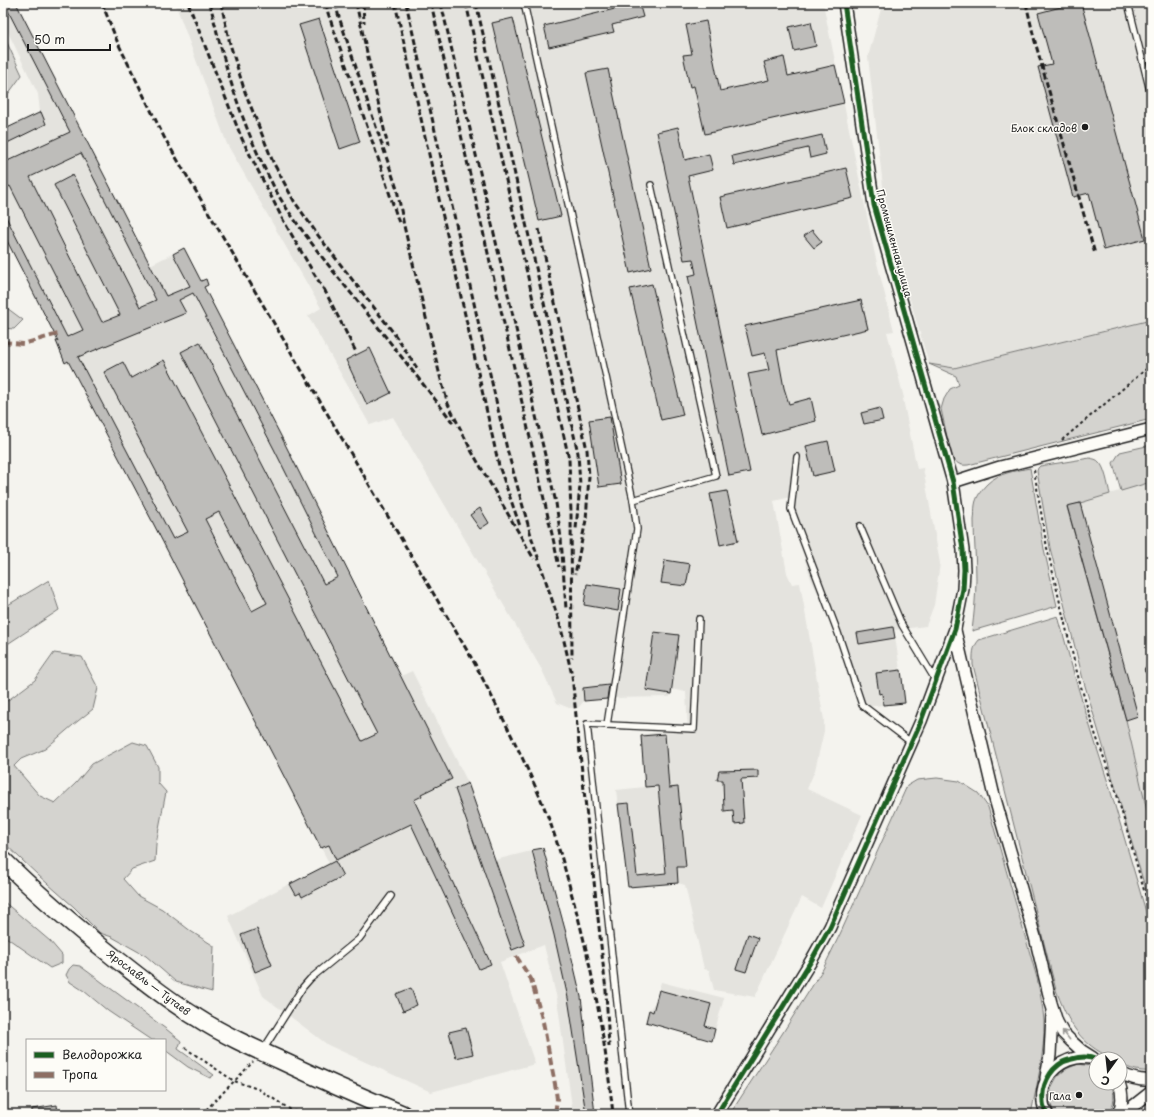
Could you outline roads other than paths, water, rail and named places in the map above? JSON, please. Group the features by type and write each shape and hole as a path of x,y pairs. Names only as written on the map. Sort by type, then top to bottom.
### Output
{"main road":[{"name":"Ярославль — Тутаев","path":"3,860 27,884 70,922 158,992 196,1018 232,1038 330,1084 402,1114"}],"street":[{"name":"Промышленная улица","path":"717,1114 812,961 830,927 912,743 937,681 955,630 963,589 963,550 954,482 874,205 844,3"},
{"path":"954,482 1000,467 1151,429"},
{"path":"955,630 993,792 1035,937 1051,1003 1058,1022 1064,1032 1071,1041 1088,1054"},
{"path":"1039,1114 1050,1055 1052,1020 1051,1003"},
{"path":"1047,1114 1043,1103 1044,1086 1051,1072 1062,1062 1077,1057 1088,1058"},
{"path":"1128,1076 1145,1081 1151,1080"},
{"path":"1118,1114 1121,1108 1122,1091"},
{"path":"1123,1114 1151,1092"}],"lane":[{"path":"524,3 633,500 637,529 607,725"},
{"path":"1128,3 1151,94"},
{"path":"633,500 716,476 651,185"},
{"path":"797,457 790,510 838,633 862,704 912,743"},
{"path":"860,526 902,625 937,681"},
{"path":"629,1114 587,724 694,729 699,619"},
{"path":"262,1052 300,992 310,979 359,939 391,896"}],"railway":[{"path":"102,3 117,41 164,137 475,664 524,762 550,822 579,919 597,1002 613,1114"},
{"path":"188,3 242,139 282,218 326,293"},
{"path":"210,3 221,49 235,95 261,161 278,194 319,253 453,423"},
{"path":"221,3 230,44 245,92 273,162 294,201 320,238 393,332 419,371"},
{"path":"326,3 328,13 399,223"},
{"path":"336,3 338,14 397,189 404,226 448,404 472,452 534,559"},
{"path":"356,3 388,147"},
{"path":"363,3 364,23"},
{"path":"395,3 499,466 520,526"},
{"path":"406,3 507,449 532,539 560,624 572,675 606,991 609,1047"},
{"path":"431,3 559,567"},
{"path":"441,3 556,503 561,538 566,609"},
{"path":"466,3 569,459 572,658"},
{"path":"476,3 578,453 580,485 576,529"},
{"path":"1026,3 1034,38 1095,254"},
{"path":"539,229 587,450 589,476 586,520 575,574"},
{"path":"324,289 356,352"}],"place":[{"name":"Блок складов","path":"1085,127"},
{"name":"Гала","path":"1079,1095"}]}
